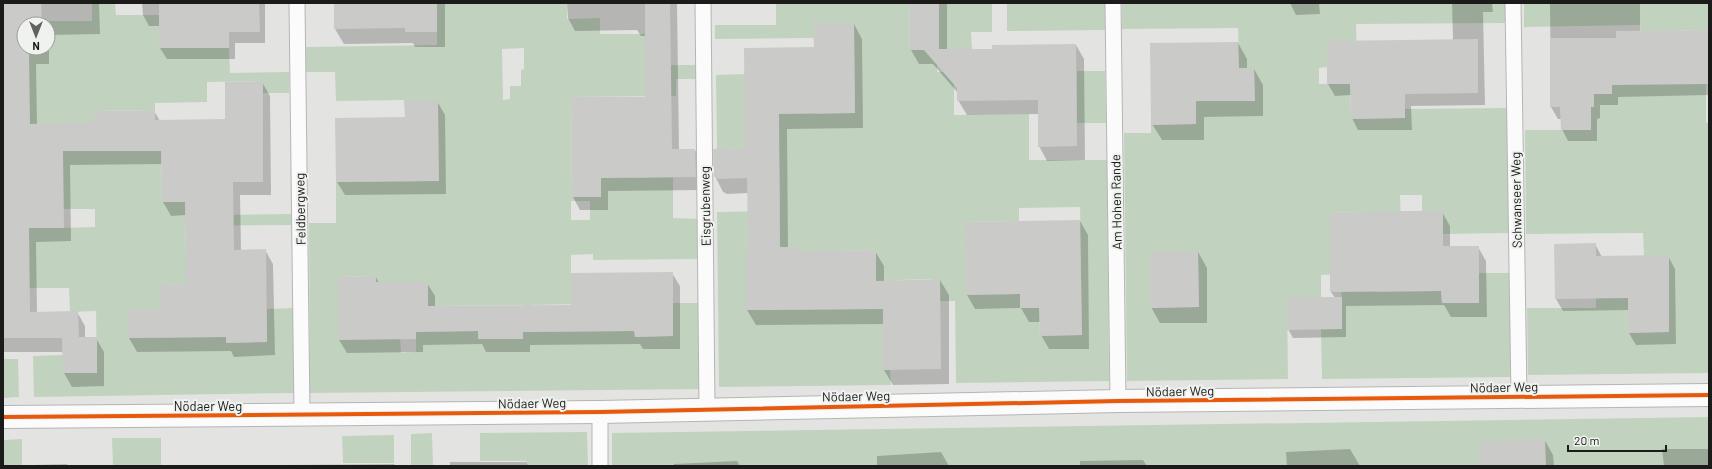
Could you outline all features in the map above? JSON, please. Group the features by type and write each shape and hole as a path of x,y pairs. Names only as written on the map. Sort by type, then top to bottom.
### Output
{"street":[{"name":"Nödaer Weg","path":"3,417 600,412 1118,401 1709,395"}],"lane":[{"name":"Feldbergweg","path":"297,3 302,415"},
{"name":"Eisgrubenweg","path":"703,3 707,409"},
{"name":"Am Hohen Rande","path":"1113,3 1118,401"},
{"name":"Schwanseer Weg","path":"1514,3 1519,397"},
{"path":"600,412 600,466"}],"green space":[{"path":"92,3 115,3 116,15 159,15 159,48 229,48 230,73 289,72 289,93 263,93 263,81 207,82 207,102 155,103 155,110 94,111 94,122 30,135 3,51 16,51 16,56 56,56 56,21 92,21"},
{"path":"437,3 567,3 567,19 600,18 600,34 645,34 645,65 699,65 699,79 676,79 676,96 571,97 572,197 601,197 601,170 633,178 673,177 673,218 701,219 701,259 593,260 593,254 571,255 571,283 584,304 531,305 532,332 634,331 635,337 673,336 673,303 701,303 702,389 310,393 309,223 336,223 336,182 439,181 404,100 336,101 335,72 306,72 306,47 437,45","holes":["524,48 524,69 521,70 521,86 510,86 510,99 503,100 502,49","571,201 590,201 590,220 571,220","376,276 377,307 428,282 428,306 522,305 523,339 478,339 478,331 416,332 416,352 401,353 400,337 338,340 338,277"]},
{"path":"776,3 909,3 910,50 935,50 939,3 992,3 992,32 971,32 972,49 937,53 937,72 954,72 954,115 1029,114 1029,160 1107,160 1109,381 956,383 955,301 933,301 933,279 898,280 898,338 884,370 890,370 891,385 719,387 717,212 780,211 779,148 717,149 716,75 745,74 815,114 855,113 854,23 814,38 715,39 715,25 776,25","holes":["1080,207 1082,335 1040,336 1039,308 1020,308 1020,294 966,295 966,222 1019,221 1019,208","798,247 799,252 876,250 876,309 746,310 746,248"]},
{"path":"1007,3 1105,3 1105,30 1007,31"},
{"path":"1122,3 1506,3 1506,23 1356,24 1357,67 1348,45 1327,45 1327,67 1319,68 1319,84 1350,84 1351,119 1395,118 1396,109 1508,108 1509,233 1443,234 1422,211 1422,195 1400,195 1401,221 1374,212 1330,213 1330,241 1375,292 1441,291 1442,303 1479,303 1479,273 1510,273 1510,377 1322,379 1321,329 1342,329 1341,274 1321,275 1321,297 1287,297 1288,379 1127,381 1124,133 1151,133 1151,125 1196,124 1196,101 1255,101 1254,69 1239,68 1238,28 1122,29","holes":["1150,251 1198,251 1199,307 1150,308"]},
{"path":"1524,3 1709,3 1709,30 1683,30 1641,40 1640,25 1524,27"},
{"path":"1077,71 1105,71 1106,123 1077,123"},
{"path":"1611,79 1659,84 1682,84 1706,80 1706,123 1709,123 1709,373 1528,375 1527,308 1596,308 1596,298 1628,298 1628,333 1669,332 1669,256 1644,256 1643,233 1526,234 1525,130 1591,130 1591,107 1594,106 1594,94 1612,94"},
{"path":"161,150 162,202 192,202 215,215 291,214 291,225 185,226 186,252 214,284 160,285 160,310 128,311 128,338 226,337 226,343 267,342 267,309 293,308 294,393 34,397 33,356 63,355 63,373 97,373 96,311 70,312 69,288 30,288 3,218 63,151","holes":["60,209 95,209 95,227 60,228"]},
{"path":"3,359 18,359 19,397 3,398"},
{"path":"1709,417 1709,466 612,466 612,433"},
{"path":"587,432 588,466 526,466 526,461 480,461 480,433"},
{"path":"432,433 433,466 411,466 411,434"},
{"path":"394,435 394,463 343,463 342,436"},
{"path":"112,438 161,438 161,466 113,466"},
{"path":"22,439 22,466 3,466 3,440"}],"building":[{"path":"3,3 41,3 42,16 16,16 16,56 29,56 30,124 94,122 94,111 155,110 155,120 225,119 225,82 263,81 263,182 233,182 234,250 266,249 267,342 226,343 226,337 128,338 127,310 160,310 160,285 186,284 185,202 162,202 161,151 63,151 64,228 29,228 30,312 78,311 79,337 97,337 97,373 63,373 62,338 3,338"},
{"path":"159,3 259,3 260,32 229,32 229,48 159,48"},
{"path":"334,3 437,3 437,32 405,32 405,28 334,29"},
{"path":"645,3 670,3 672,149 695,149 696,177 601,178 601,197 572,197 571,97 645,97"},
{"path":"909,3 939,3 939,49 992,49 992,45 1076,44 1077,146 1038,147 1038,100 957,101 957,88 924,50 910,50"},
{"path":"813,23 854,23 855,113 779,114 780,247 799,247 799,251 876,250 876,281 940,279 941,369 883,370 883,309 746,310 746,248 748,248 747,178 717,179 717,177 714,177 713,149 745,148 744,48 814,47"},
{"path":"1709,30 1709,84 1612,85 1612,94 1594,94 1594,107 1591,107 1591,130 1561,130 1560,107 1550,107 1550,38 1616,38 1616,31"},
{"path":"1478,39 1478,93 1405,94 1405,118 1351,119 1350,84 1327,84 1327,41"},
{"path":"1238,42 1239,68 1254,68 1255,101 1196,101 1196,124 1151,125 1150,43"},
{"path":"404,100 438,100 439,181 336,182 335,118 405,117"},
{"path":"1443,211 1443,246 1479,246 1479,303 1442,303 1441,291 1330,292 1330,213"},
{"path":"1080,220 1082,335 1040,336 1039,308 1020,308 1020,294 966,295 965,222"},
{"path":"1596,243 1596,256 1669,255 1669,332 1628,333 1628,298 1555,299 1554,244"},
{"path":"1150,251 1198,251 1199,307 1150,308"},
{"path":"673,272 673,336 635,337 634,331 523,332 523,339 478,339 478,331 416,332 416,339 338,340 338,277 376,276 376,282 428,282 428,306 571,305 571,273"},
{"path":"1287,297 1342,297 1342,329 1287,330"},
{"path":"1545,438 1546,466 1480,466 1479,442"}],"cycle path":[{"path":"3,417 600,412 1118,401 1709,395"}]}
